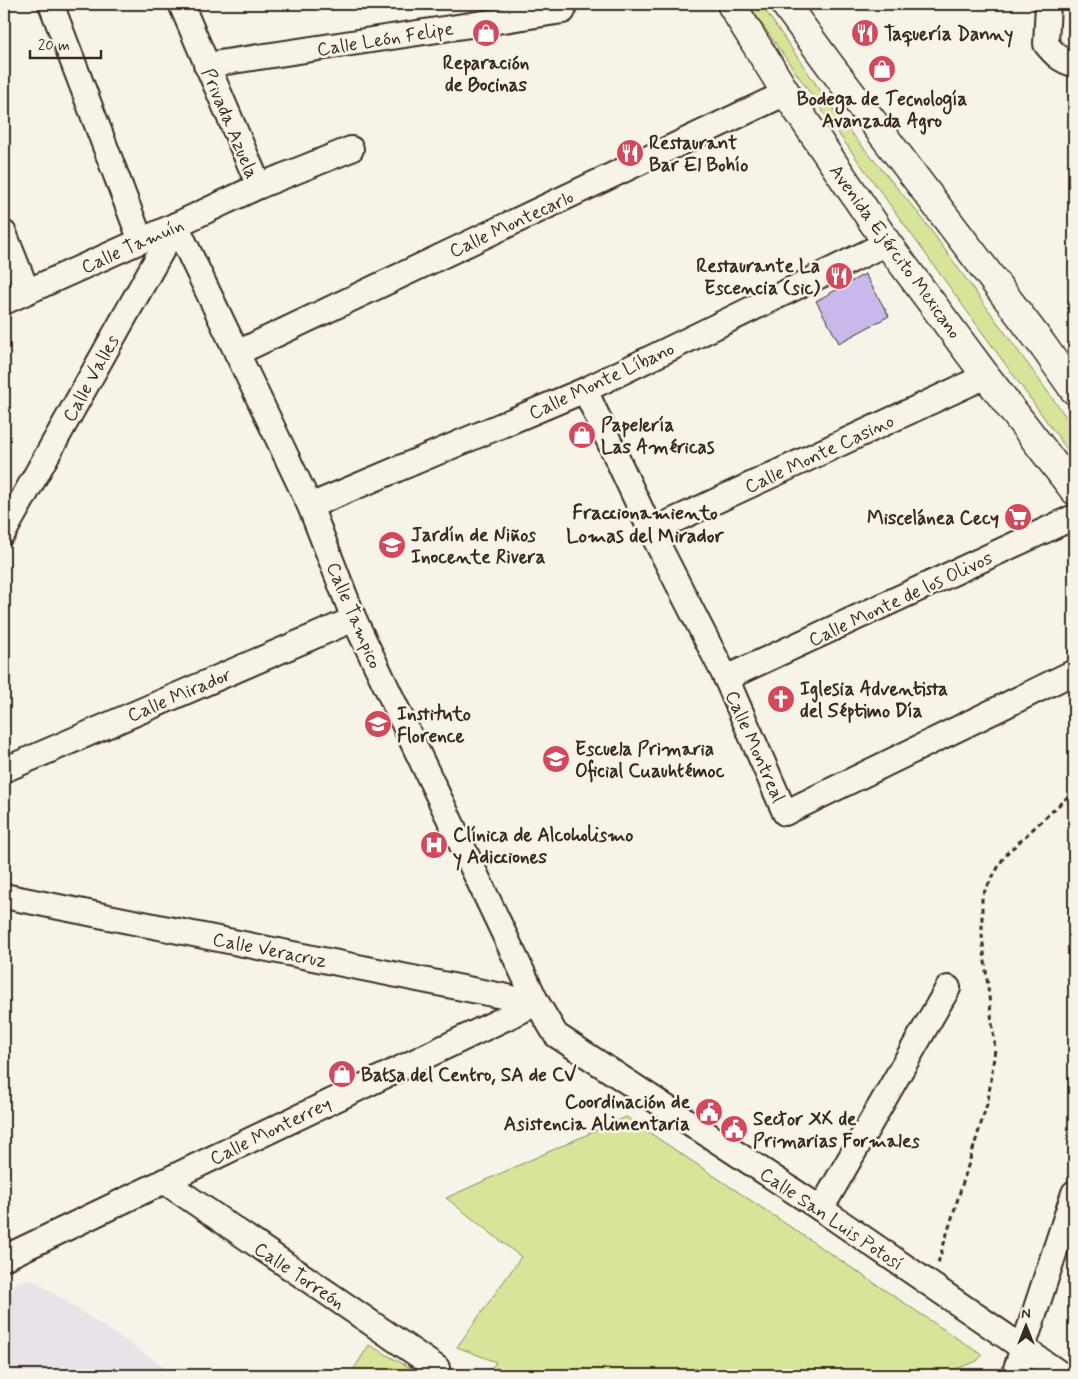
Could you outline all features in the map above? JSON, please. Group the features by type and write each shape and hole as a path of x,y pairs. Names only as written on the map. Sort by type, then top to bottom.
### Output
{"main road":[{"name":"Avenida Ejército Mexicano","path":"731,4 786,93 888,243 986,376 1074,490"},
{"path":"785,4 828,64 1038,339 1074,390"}],"street":[{"path":"51,4 141,241"},
{"name":"Privada Azuela","path":"181,4 259,186"},
{"path":"1048,4 1046,44 1055,55 1066,62 1074,64"},
{"name":"Calle León Felipe","path":"206,65 564,11"},
{"name":"Calle Montecarlo","path":"236,353 786,93"},
{"name":"Calle Tamuín","path":"4,302 259,186 351,149"},
{"name":"Calle Tampico","path":"176,225 310,506 354,619 537,1003"},
{"name":"Calle Valles","path":"4,532 176,225"},
{"path":"4,233 27,291"},
{"name":"Calle Monte Líbano","path":"310,506 585,390 888,243"},
{"name":"Calle Monte Casino","path":"651,531 986,376"},
{"name":"Calle Montreal","path":"585,390 651,531 726,678 785,813 1074,672"},
{"name":"Calle Monte de los Olivos","path":"726,678 1074,517"},
{"name":"Calle Mirador","path":"4,770 354,619"},
{"name":"Calle Veracruz","path":"4,896 537,1003"},
{"path":"821,1209 948,988"},
{"name":"Calle Monterrey","path":"4,1258 537,1003"},
{"name":"Calle San Luis Potosí","path":"537,1003 556,1035 821,1209 1062,1375"},
{"name":"Calle Torreón","path":"164,1181 437,1368"},
{"path":"1014,1375 1074,1193"}],"path":[{"path":"931,1285 988,1101 995,1048 982,935 982,896 1005,855 1074,791"}],"shaded area":[{"path":"30,1278 177,1375 4,1375 4,1289"}],"green space":[{"path":"748,4 761,4 842,122 919,214 1074,428 1074,459 838,133"},
{"path":"626,1117 982,1355 977,1361 940,1375 487,1375 496,1362 457,1347 521,1257 446,1198"},
{"path":"369,1345 423,1375 350,1375"}],"building":[{"path":"865,274 889,316 839,343 816,301"}],"place":[{"name":"Reparación de Bocinas","path":"486,33"},
{"name":"Taquería Danny","path":"865,33"},
{"name":"Bodega de Tecnología Avanzada Agro","path":"882,69"},
{"name":"Restaurant Bar El Bohío","path":"630,153"},
{"name":"Restaurante La Escencia (sic)","path":"839,276"},
{"name":"Papelería Las Américas","path":"582,435"},
{"name":"Miscelánea Cecy","path":"1018,517"},
{"name":"Jardín de Niños Inocente Rivera","path":"392,545"},
{"name":"Iglesia Adventista del Séptimo Día","path":"781,699"},
{"name":"Instituto Florence","path":"378,724"},
{"name":"Escuela Primaria Oficial Cuauhtémoc","path":"556,759"},
{"name":"Clínica de Alcoholismo y Adicciones","path":"434,845"},
{"name":"Batsa del Centro, SA de CV","path":"342,1074"},
{"name":"Coordinación de Asistencia Alimentaria","path":"709,1112"},
{"name":"Sector XX de Primarias Formales","path":"734,1129"}],"district":[{"name":"Fraccionamiento Lomas del Mirador","path":"645,524"}]}
